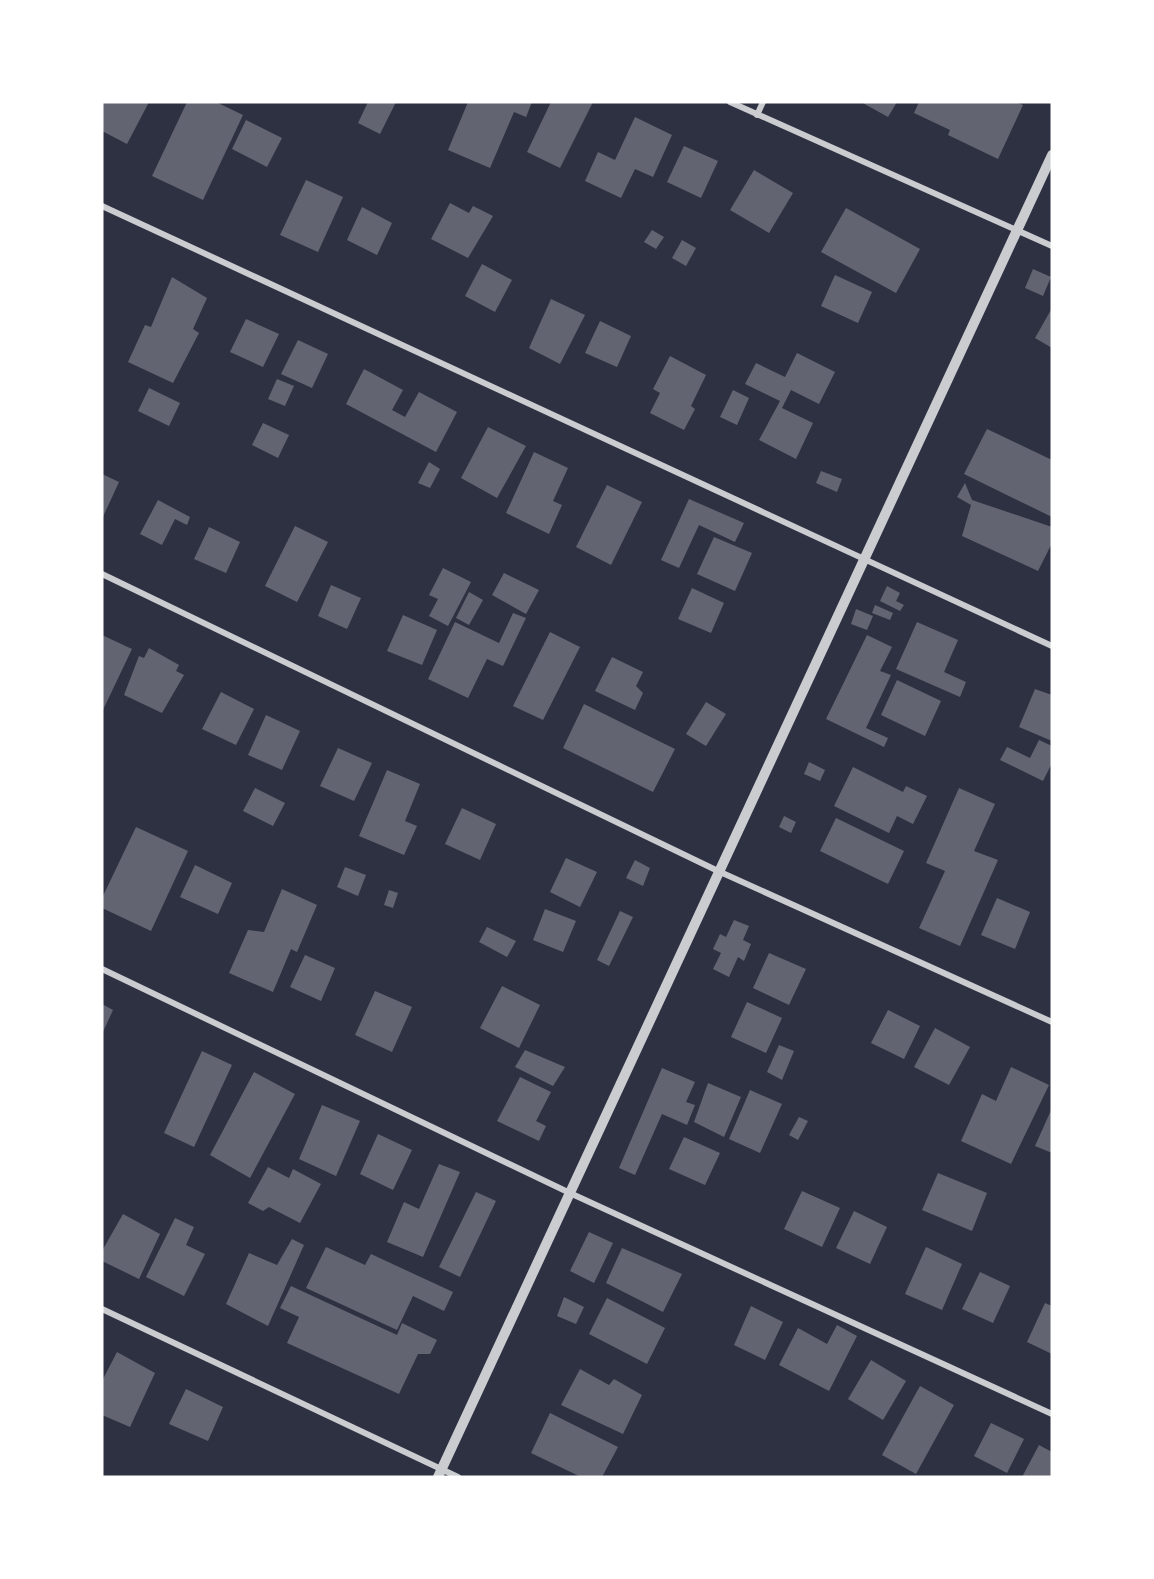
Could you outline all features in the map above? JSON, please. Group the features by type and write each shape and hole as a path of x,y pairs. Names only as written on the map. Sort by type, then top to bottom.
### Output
{"street":[{"path":"730,102 1052,246"},
{"path":"757,115 763,102"},
{"path":"440,1473 572,1194 718,872 1052,155"},
{"path":"102,206 1052,645"},
{"path":"102,574 718,872 1052,1022"},
{"path":"102,969 572,1194 1052,1414"},
{"path":"102,1309 440,1473 458,1477"}],"building":[{"path":"102,102 149,102 127,144 102,131"},
{"path":"187,102 216,102 243,115 203,200 152,176"},
{"path":"368,102 396,102 380,134 358,123"},
{"path":"468,102 532,102 526,117 514,112 490,168 448,150"},
{"path":"551,102 593,102 560,168 527,152"},
{"path":"861,102 897,102 888,117"},
{"path":"919,102 1016,102 1023,105 998,159 948,135 950,130 914,113"},
{"path":"635,117 672,135 653,177 635,169 621,198 585,181 598,152 615,160"},
{"path":"246,120 282,138 267,167 232,149"},
{"path":"684,146 718,161 701,198 667,182"},
{"path":"754,170 793,193 769,233 730,210"},
{"path":"306,180 343,197 318,252 280,235"},
{"path":"450,203 469,213 473,206 493,216 468,258 431,239"},
{"path":"362,207 392,223 377,255 347,240"},
{"path":"846,208 920,249 896,293 821,252"},
{"path":"652,230 664,237 656,249 644,242"},
{"path":"682,240 696,248 686,266 672,258"},
{"path":"482,264 512,280 495,312 465,296"},
{"path":"1033,269 1051,277 1043,296 1025,288"},
{"path":"835,275 872,292 858,323 821,306"},
{"path":"172,277 207,298 193,329 199,333 173,383 128,362 145,325 151,327"},
{"path":"551,299 585,315 560,364 529,348"},
{"path":"1052,308 1052,348 1035,338"},
{"path":"246,319 279,334 263,367 230,352"},
{"path":"600,321 631,336 617,367 585,353"},
{"path":"298,340 328,354 312,388 281,374"},
{"path":"797,353 835,372 819,404 791,390 782,408 813,423 796,459 759,440 780,401 745,384 756,363 785,377"},
{"path":"670,356 706,375 691,406 695,409 684,430 650,413 660,393 653,389"},
{"path":"364,369 403,390 392,410 405,417 419,392 457,412 436,452 346,404"},
{"path":"277,379 294,386 285,406 268,399"},
{"path":"149,388 180,403 169,426 138,411"},
{"path":"733,390 749,398 737,425 720,417"},
{"path":"263,423 289,435 278,458 252,445"},
{"path":"488,427 526,446 497,498 461,478"},
{"path":"987,429 1052,460 1052,517 964,474"},
{"path":"534,452 568,468 553,501 562,505 549,534 506,513"},
{"path":"429,462 440,469 430,488 418,483"},
{"path":"821,471 842,479 837,492 816,483"},
{"path":"102,474 119,482 102,519"},
{"path":"965,483 972,500 1052,527 1052,543 1038,571 962,536 971,505 957,497"},
{"path":"607,485 642,502 611,565 576,547"},
{"path":"689,499 744,523 735,542 699,525 679,568 661,560"},
{"path":"158,500 190,517 187,525 175,519 162,545 140,534"},
{"path":"295,526 328,542 297,602 265,586"},
{"path":"209,527 240,542 226,573 194,559"},
{"path":"714,537 752,553 735,591 697,574"},
{"path":"443,568 471,582 448,626 429,616 438,599 429,595"},
{"path":"504,573 539,590 526,614 492,595"},
{"path":"331,585 361,598 347,629 318,616"},
{"path":"887,586 900,593 896,601 904,605 900,611 880,601"},
{"path":"692,588 724,603 711,633 678,619"},
{"path":"469,592 483,600 469,625 456,618"},
{"path":"875,605 893,613 890,620 872,613"},
{"path":"856,609 873,616 867,630 851,624"},
{"path":"513,613 526,618 503,666 487,659 468,698 428,679 455,622 499,643"},
{"path":"403,615 437,630 422,665 387,651"},
{"path":"917,622 958,640 944,672 966,682 960,697 896,669"},
{"path":"550,632 580,647 543,720 513,706"},
{"path":"102,635 132,649 102,712"},
{"path":"867,635 892,647 880,671 891,675 866,728 888,738 884,747 826,719"},
{"path":"149,648 179,665 176,671 184,675 162,713 124,695 139,656 144,658"},
{"path":"612,657 643,672 636,686 643,693 635,710 595,691"},
{"path":"897,680 941,701 925,736 881,715"},
{"path":"1035,689 1052,695 1052,741 1019,727"},
{"path":"221,692 254,709 236,745 202,729"},
{"path":"706,702 726,714 706,746 686,734"},
{"path":"584,704 675,749 653,792 563,748"},
{"path":"266,715 300,731 282,770 248,755"},
{"path":"1039,740 1052,746 1052,763 1043,781 1000,760 1007,747 1030,758"},
{"path":"338,748 372,763 354,801 320,786"},
{"path":"809,762 825,770 820,781 804,774"},
{"path":"853,767 903,792 906,786 927,796 913,824 897,816 889,833 834,806"},
{"path":"387,770 420,784 405,821 417,826 404,855 359,836"},
{"path":"255,788 285,803 273,826 243,811"},
{"path":"959,788 995,804 974,851 998,860 960,946 919,928 945,871 926,863"},
{"path":"462,808 496,824 480,860 445,844"},
{"path":"784,816 796,822 791,833 779,827"},
{"path":"836,818 904,851 888,884 820,851"},
{"path":"136,827 188,851 151,931 102,908 102,898"},
{"path":"566,858 597,872 580,907 550,892"},
{"path":"635,860 650,868 643,886 626,878"},
{"path":"195,865 232,883 218,914 180,897"},
{"path":"345,867 366,875 358,896 337,887"},
{"path":"282,889 317,905 297,952 291,949 273,992 229,973 248,930 264,932"},
{"path":"389,890 398,893 393,908 384,905"},
{"path":"997,898 1030,912 1015,949 981,935"},
{"path":"545,909 576,921 563,952 533,940"},
{"path":"620,911 633,917 609,966 597,960"},
{"path":"734,920 749,926 743,940 751,944 744,961 738,957 729,977 713,969 721,953 713,949 720,934 726,937"},
{"path":"487,927 516,941 507,957 479,942"},
{"path":"769,953 806,969 789,1005 753,988"},
{"path":"305,955 335,968 321,1001 290,987"},
{"path":"502,986 540,1005 519,1048 480,1028"},
{"path":"375,991 412,1007 392,1052 355,1035"},
{"path":"747,1002 782,1018 766,1053 731,1037"},
{"path":"102,1004 113,1010 102,1034"},
{"path":"888,1010 920,1026 904,1059 871,1043"},
{"path":"935,1028 970,1047 949,1085 914,1067"},
{"path":"779,1045 794,1051 782,1080 767,1072"},
{"path":"525,1050 565,1067 553,1086 515,1067"},
{"path":"202,1051 232,1065 194,1147 164,1133"},
{"path":"1011,1067 1049,1085 1011,1164 961,1141 982,1094 996,1101"},
{"path":"662,1068 695,1082 686,1102 695,1105 687,1125 662,1114 635,1175 619,1168"},
{"path":"254,1072 295,1094 250,1178 210,1155"},
{"path":"520,1077 551,1092 536,1121 546,1126 539,1141 497,1121"},
{"path":"708,1083 741,1097 724,1137 694,1122"},
{"path":"750,1090 782,1104 760,1153 729,1139"},
{"path":"322,1105 360,1121 336,1176 299,1159"},
{"path":"1052,1108 1052,1153 1035,1146"},
{"path":"799,1117 808,1121 798,1140 789,1135"},
{"path":"378,1134 412,1150 393,1190 360,1174"},
{"path":"684,1137 720,1153 705,1185 669,1169"},
{"path":"439,1164 460,1172 423,1257 387,1242 404,1202 419,1209"},
{"path":"268,1167 289,1178 293,1169 321,1184 300,1223 269,1207 263,1211 248,1203"},
{"path":"938,1173 987,1193 972,1231 922,1210"},
{"path":"802,1191 840,1208 822,1247 784,1229"},
{"path":"476,1192 496,1201 460,1277 439,1267"},
{"path":"854,1211 887,1227 870,1264 836,1248"},
{"path":"123,1214 160,1234 139,1279 102,1261 102,1251"},
{"path":"175,1218 194,1227 186,1245 205,1254 184,1296 146,1277"},
{"path":"589,1232 613,1243 594,1283 570,1271"},
{"path":"292,1239 304,1245 268,1326 226,1304 249,1253 277,1265"},
{"path":"326,1247 365,1265 371,1254 453,1292 444,1311 413,1296 397,1330 306,1288"},
{"path":"926,1247 962,1264 942,1310 905,1294"},
{"path":"622,1248 682,1274 663,1312 606,1283"},
{"path":"980,1272 1010,1286 993,1323 962,1309"},
{"path":"291,1286 397,1335 402,1323 437,1340 430,1354 418,1354 399,1394 287,1343 299,1317 280,1308"},
{"path":"564,1297 584,1307 576,1324 557,1316"},
{"path":"607,1298 665,1328 647,1364 589,1334"},
{"path":"1045,1303 1052,1306 1052,1354 1027,1342"},
{"path":"751,1306 783,1322 765,1360 734,1345"},
{"path":"837,1325 857,1336 829,1391 779,1365 798,1328 827,1344"},
{"path":"117,1352 155,1373 130,1427 102,1415 102,1381"},
{"path":"871,1360 906,1381 883,1420 848,1399"},
{"path":"580,1369 609,1385 614,1379 642,1395 623,1434 561,1405"},
{"path":"920,1386 954,1405 916,1474 882,1455"},
{"path":"186,1389 223,1407 208,1441 169,1424"},
{"path":"550,1413 618,1447 602,1477 581,1477 531,1453"},
{"path":"991,1423 1024,1439 1007,1473 974,1456"},
{"path":"1039,1445 1052,1452 1052,1477 1022,1477"}]}
